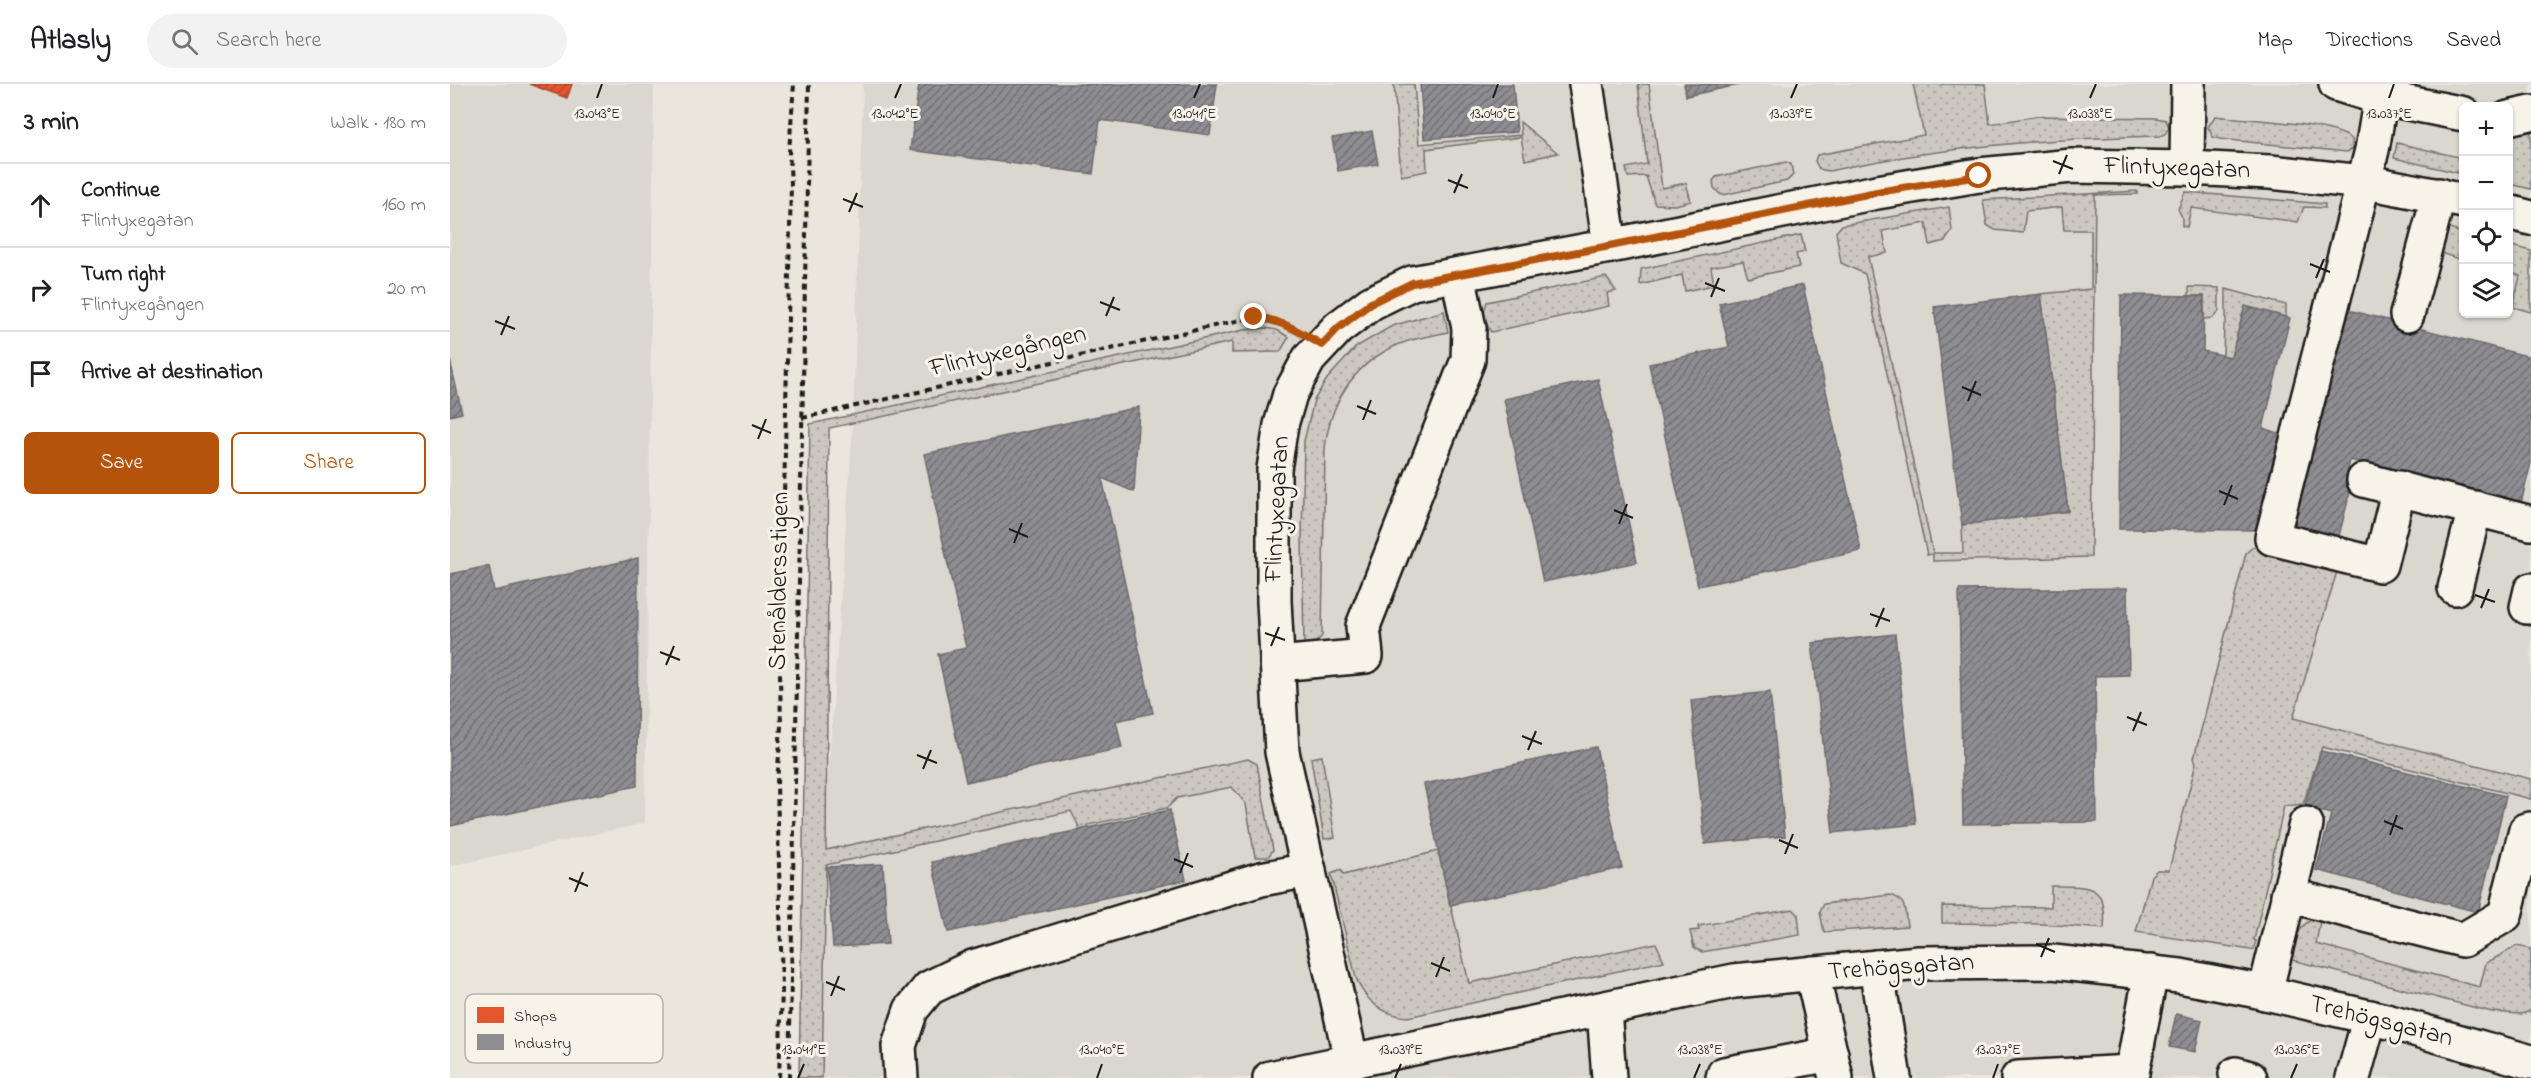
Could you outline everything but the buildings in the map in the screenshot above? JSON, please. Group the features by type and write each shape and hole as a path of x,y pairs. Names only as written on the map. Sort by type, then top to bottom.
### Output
{"street":[{"path":"1586,84 1610,246"},
{"path":"2187,168 2188,84"},
{"path":"2336,84 2378,97 2459,113"},
{"path":"2378,97 2378,114 2372,150 2272,538 2380,565 2399,488"},
{"path":"2513,117 2531,114"},
{"name":"Flintyxegatan","path":"1351,1059 1282,752 1274,601 1274,469 1281,425 1290,394 1309,359 1338,328 1371,303 1412,283 1877,192 1979,176 2072,166 2187,168 2270,172 2362,182 2451,198"},
{"path":"2408,315 2451,198"},
{"path":"2513,213 2531,218"},
{"path":"1277,664 1366,656 1363,626 1468,360 1469,328 1458,275"},
{"path":"2364,480 2531,522"},
{"path":"2456,588 2475,508"},
{"path":"2265,993 2306,824"},
{"path":"2288,895 2463,940 2505,915 2526,830 2531,829"},
{"path":"901,1078 899,1046 912,1010 929,988 973,967 995,960 1261,879 1309,870"},
{"name":"Trehögsgatan","path":"1270,1078 1351,1059 1734,981 1919,963 2053,962 2151,972 2265,993 2370,1017 2531,1062"},
{"path":"1876,967 1893,1078"},
{"path":"2018,1078 2132,1075 2151,972"},
{"path":"1723,1078 1724,1074 1833,1066 1812,973"},
{"path":"1604,1009 1609,1078"},
{"path":"2353,1078 2370,1017"}],"path":[{"path":"779,1078 782,934 777,783 782,726 780,675 791,183 789,152 795,84"},
{"name":"Stenåldersstigen","path":"789,1078 809,84"},
{"name":"Flintyxegången","path":"802,418 1254,317 1273,319 1289,325 1322,345"}],"shaded area":[{"path":"450,84 654,84 645,823 450,866"},
{"path":"863,84 2531,84 2531,1078 822,1078 823,849 853,424"},
{"path":"1394,84 1414,84 1419,144 1521,135 1520,122 1558,153 1525,160 1521,137 1426,149 1427,171 1401,176"},
{"path":"1638,84 1649,84 1662,188 1686,183 1691,201 1675,205 1655,204 1646,176 1628,177 1626,168 1647,164"},
{"path":"1913,84 1985,84 1990,124 2038,116 2156,118 2166,120 2169,127 2165,134 2160,136 1994,145 1911,156 1829,171 1819,169 1815,161 1817,155 1924,135"},
{"path":"2215,116 2326,129 2352,139 2352,149 2347,152 2220,139 2213,137 2208,127"},
{"path":"2531,127 2531,189 2513,185 2513,130"},
{"path":"2397,143 2459,157 2459,173 2394,158"},
{"path":"1786,162 1791,164 1793,175 1787,181 1723,195 1714,188 1713,181 1716,177"},
{"path":"2137,191 2137,194 2095,195 2091,557 1933,561 1933,554 1927,555 1865,274 1841,263 1836,232 1842,225 1949,207 1952,231 1945,241 1930,245 1926,223 1883,231 1887,253 1868,257 1933,553 1963,553 1962,525 2068,511 2041,294 2091,289 2091,230 2064,230 2062,207 2026,211 2023,233 1995,230 1987,225 1983,200"},
{"path":"2185,192 2325,204 2325,208 2304,207 2298,222 2191,208 2187,227 2182,226 2182,217 2178,209"},
{"path":"2443,227 2459,232 2459,259 2437,252"},
{"path":"1801,235 1805,252 1796,254 1799,267 1748,278 1743,261 1711,267 1714,285 1685,291 1682,275 1640,285 1641,269"},
{"path":"2513,246 2531,251 2531,312 2513,307 2520,276 2513,273"},
{"path":"1606,277 1616,291 1607,293 1609,306 1491,332 1485,321 1487,302"},
{"path":"2189,287 2219,288 2219,311 2213,318 2204,319 2204,296 2189,296"},
{"path":"2226,289 2286,305 2286,317 2245,307 2231,357 2223,356"},
{"path":"1444,311 1448,332 1408,341 1390,348 1375,358 1350,382 1333,412 1325,448 1322,636 1313,646 1304,645 1302,541 1304,441 1314,400 1327,379 1356,347 1392,326"},
{"path":"1266,328 1277,330 1289,337 1280,352 1232,353 1232,342 829,428 826,850 1248,759 1257,764 1273,850 1268,857 1255,857 1246,804 1232,787 1177,798 1167,808 1079,827 1071,811 826,865 822,1078 799,1078 810,424 1244,330"},
{"path":"2253,547 2338,568 2293,718 2531,779 2531,799 2322,747 2303,804 2284,806 2254,940 2256,941 2254,949 2251,950 2136,932 2151,876 2157,870 2169,870 2196,763 2194,758 2246,553"},
{"path":"1322,756 1335,838 1324,839 1311,758"},
{"path":"1438,851 1469,983 1656,943 1664,961 1408,1017 1383,1010 1364,994 1356,978 1331,874 1341,870 1343,875"},
{"path":"2051,886 2076,886 2094,891 2103,903 2104,929 2044,924 1942,923 1942,906 2051,907"},
{"path":"1890,895 1902,903 1907,926 1824,932 1820,912 1824,904"},
{"path":"1793,909 1798,914 1800,935 1702,952 1694,948 1690,931 1699,930 1698,926"},
{"path":"2311,920 2320,921 2316,944 2480,987 2486,963 2517,946 2531,949 2531,1011 2521,1014 2492,1012 2292,960 2299,932"}],"route":[{"path":"1254,317 1273,319 1289,325 1322,345 1338,328 1371,303 1412,283 1877,192 1979,176"}]}
